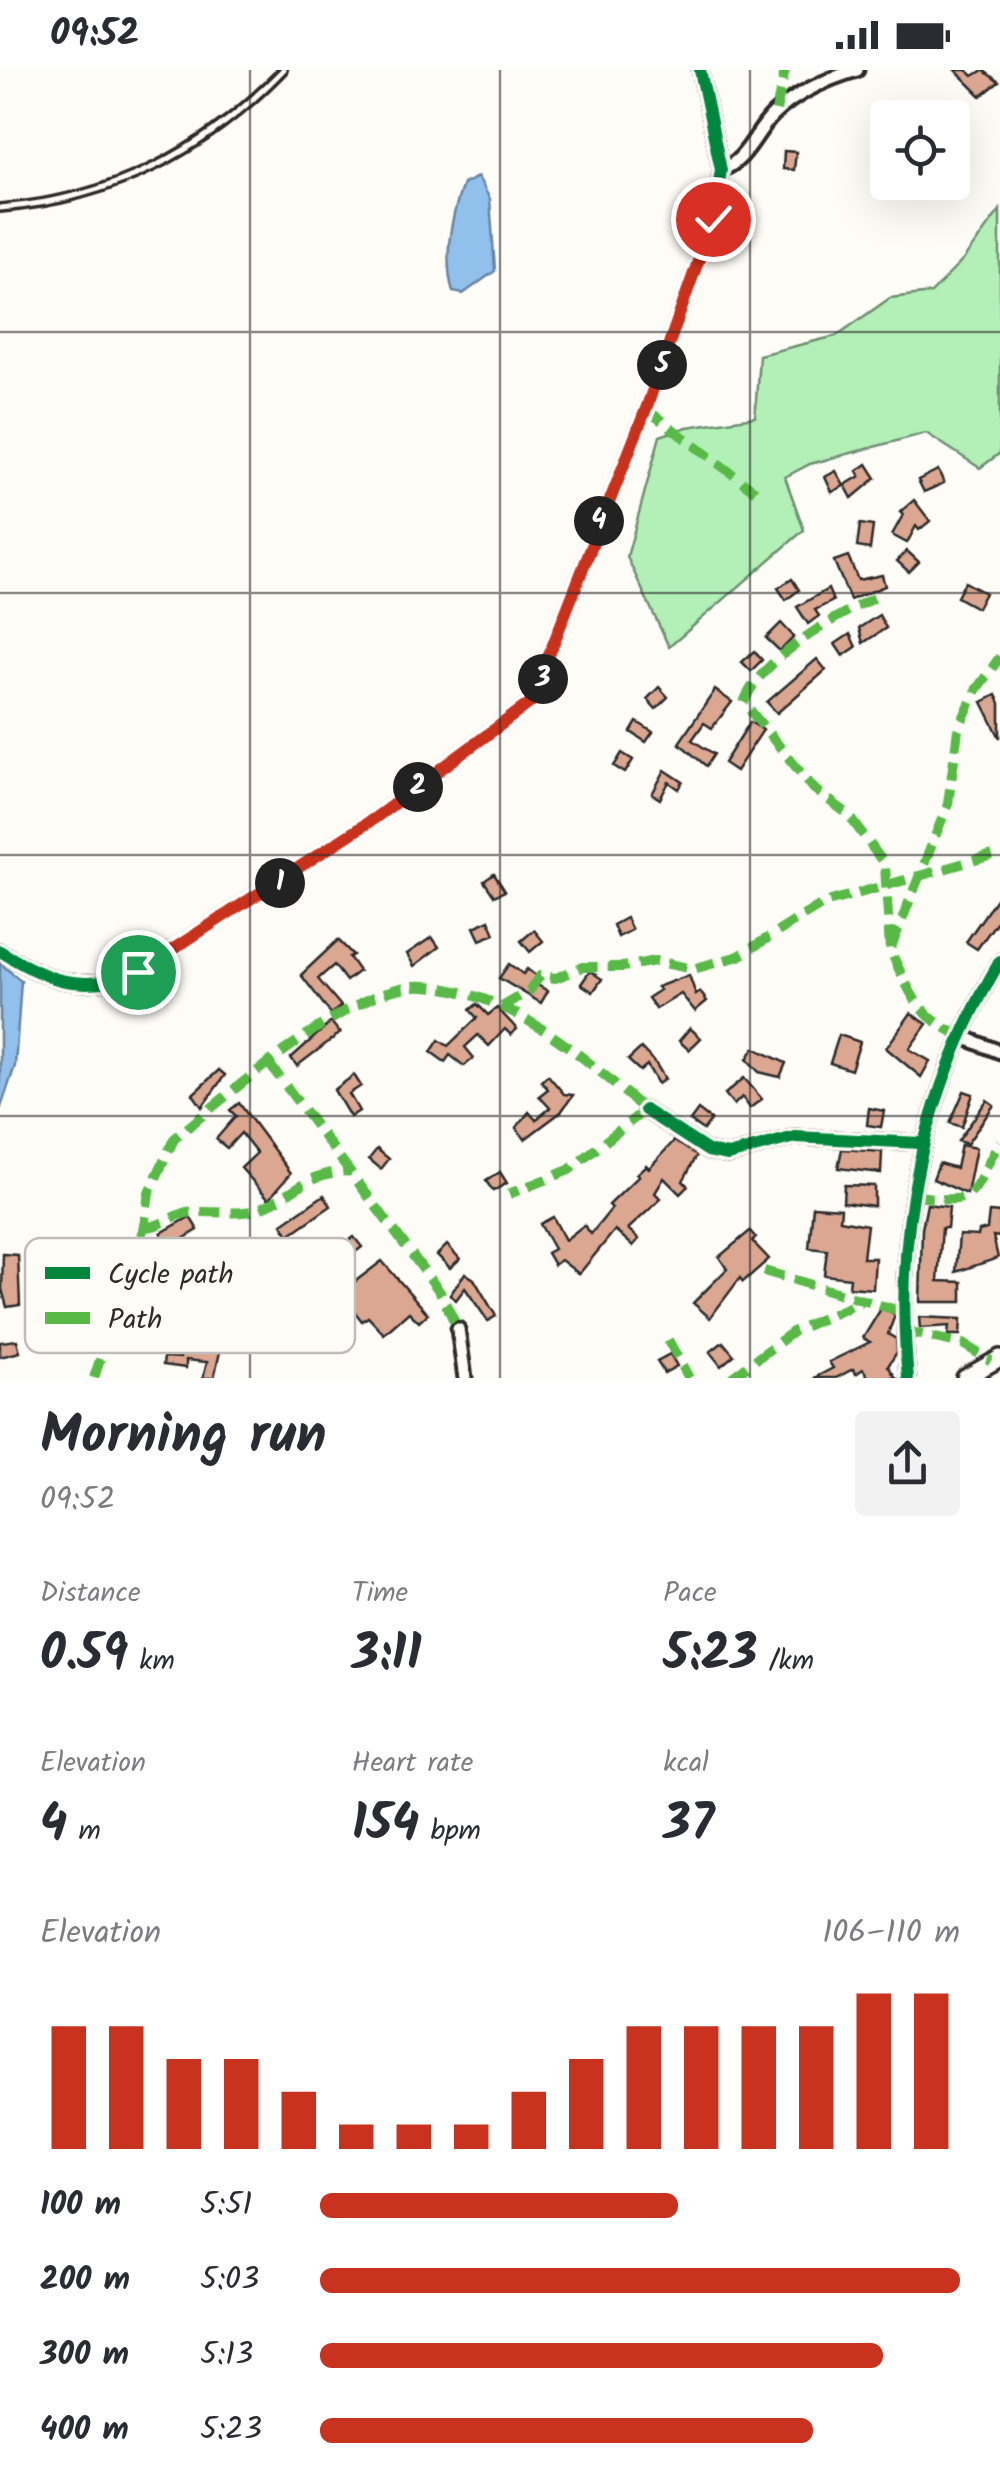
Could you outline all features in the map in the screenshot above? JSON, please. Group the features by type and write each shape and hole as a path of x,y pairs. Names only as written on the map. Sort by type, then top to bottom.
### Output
{"main road":[{"path":"965,1378 1000,1358"}],"street":[{"path":"0,952 40,976 74,984 105,984 131,976 314,859 530,703 697,268 721,170 700,70"},
{"path":"721,170 737,162 768,120 788,103 831,78 857,70"},
{"path":"908,1378 904,1331 907,1238 920,1143 936,1092 1000,961"},
{"path":"963,1036 1000,1052"},
{"path":"645,1110 708,1151 728,1155 795,1136 920,1143"},
{"path":"458,1329 465,1378"}],"lane":[{"path":"0,208 85,194 158,166 240,115 283,70"}],"green space":[{"path":"1000,210 1000,453 980,468 926,433 810,464 785,477 804,530 669,647 627,557 660,436 687,427 755,417 759,355 836,336 890,298 931,293 963,260"}],"water":[{"path":"478,177 490,199 495,271 463,294 453,292 450,238 463,184"},
{"path":"0,963 21,981 15,1066 0,1110"}],"building":[{"path":"955,70 967,70 973,76 983,70 999,82 981,96"},
{"path":"784,151 796,152 794,170 783,169"},
{"path":"867,464 876,478 852,498 845,485 860,476 857,471"},
{"path":"938,470 944,483 924,492 918,480"},
{"path":"836,471 844,486 832,492 825,477"},
{"path":"914,500 930,521 919,530 916,526 907,543 892,535 903,515 900,512"},
{"path":"860,524 873,526 870,549 857,547"},
{"path":"907,551 919,562 909,572 897,561"},
{"path":"848,556 858,580 882,575 885,586 850,600 834,561"},
{"path":"792,579 799,590 786,600 778,588"},
{"path":"965,582 985,593 977,608 957,597"},
{"path":"828,589 833,601 815,610 819,616 808,624 797,607"},
{"path":"879,615 886,628 863,643 859,628"},
{"path":"781,623 794,637 780,651 766,638"},
{"path":"850,634 856,647 843,656 835,644"},
{"path":"754,651 762,660 751,671 742,662"},
{"path":"817,659 826,670 777,713 767,702"},
{"path":"659,687 668,697 656,709 647,699"},
{"path":"715,690 732,702 712,728 704,723 692,740 714,754 706,766 679,743"},
{"path":"996,695 1000,703 1000,738 982,702"},
{"path":"637,722 653,732 646,742 631,732"},
{"path":"750,722 763,730 736,771 724,763"},
{"path":"622,753 633,760 625,773 614,766"},
{"path":"665,770 683,782 679,789 669,782 660,799 652,794"},
{"path":"494,874 505,891 494,896 484,881"},
{"path":"1000,893 1000,917 977,949 966,942"},
{"path":"626,918 632,930 618,937 613,925"},
{"path":"489,920 495,934 480,940 474,927"},
{"path":"534,930 543,941 530,952 521,941"},
{"path":"432,937 439,947 414,966 407,954"},
{"path":"338,940 353,955 349,957 359,971 346,981 334,965 318,979 341,1006 331,1014 301,975"},
{"path":"509,964 523,974 527,969 536,976 532,982 548,991 541,1003 499,978"},
{"path":"590,971 602,979 593,992 581,984"},
{"path":"689,975 696,995 700,992 707,1001 695,1011 681,994 656,1009 648,998 660,990 657,987"},
{"path":"477,1004 488,1015 497,1008 517,1029 511,1035 505,1029 489,1046 478,1035 465,1047 474,1058 464,1066 450,1055 445,1062 431,1052 439,1040 448,1046 477,1018 470,1010"},
{"path":"911,1013 927,1024 909,1049 930,1061 921,1077 886,1048"},
{"path":"331,1022 340,1033 297,1066 291,1058"},
{"path":"690,1028 701,1038 689,1050 679,1041"},
{"path":"839,1035 860,1042 851,1070 830,1063"},
{"path":"641,1048 665,1079 658,1084 647,1065 640,1071 628,1060"},
{"path":"754,1048 786,1063 780,1077 759,1072 747,1059"},
{"path":"219,1070 225,1075 202,1107 193,1094"},
{"path":"354,1075 361,1086 349,1094 359,1111 350,1117 334,1090"},
{"path":"548,1075 564,1094 573,1095 561,1112 525,1139 516,1128 529,1112 536,1120 550,1108 539,1096 548,1089 541,1081"},
{"path":"744,1078 762,1099 750,1108 742,1097 734,1105 725,1094"},
{"path":"964,1091 973,1094 962,1127 950,1123"},
{"path":"987,1100 994,1105 967,1144 958,1141"},
{"path":"239,1103 291,1173 269,1199 241,1168 257,1153 241,1133 227,1148 216,1139 236,1116 230,1110"},
{"path":"869,1108 884,1111 881,1127 867,1125"},
{"path":"698,1110 711,1120 703,1130 690,1121"},
{"path":"674,1141 697,1155 683,1181 688,1186 680,1194 664,1178 655,1193 661,1199 628,1229 639,1239 633,1246 615,1230 579,1274 561,1260 554,1265 547,1253 554,1249 540,1224 553,1217 565,1240 584,1225 591,1234 612,1208 609,1205 639,1176 636,1174 646,1165 649,1168"},
{"path":"961,1145 976,1148 967,1194 933,1179 939,1163 956,1168"},
{"path":"377,1149 389,1159 381,1169 369,1159"},
{"path":"842,1149 882,1152 881,1173 838,1168"},
{"path":"500,1172 507,1183 493,1191 486,1181"},
{"path":"844,1185 874,1186 874,1206 843,1202"},
{"path":"324,1195 331,1206 289,1235 282,1224"},
{"path":"927,1204 949,1207 947,1228 942,1228 938,1281 962,1282 962,1302 920,1302 922,1229"},
{"path":"813,1206 841,1208 840,1220 867,1225 863,1258 875,1258 873,1289 849,1287 850,1278 824,1275 827,1250 809,1248"},
{"path":"989,1212 1000,1213 1000,1237 993,1236 998,1258 956,1272 959,1235 978,1236 979,1231 987,1229"},
{"path":"190,1217 198,1230 185,1238 163,1238 161,1233"},
{"path":"750,1231 756,1238 752,1241 769,1259 743,1282 740,1278 710,1318 693,1303 727,1269 719,1257"},
{"path":"447,1245 460,1259 450,1268 437,1255"},
{"path":"3,1254 18,1255 20,1305 7,1307 2,1289"},
{"path":"382,1261 428,1314 419,1322 409,1312 384,1334 368,1317 362,1321 355,1312 355,1282"},
{"path":"465,1273 474,1279 496,1316 488,1321 465,1288 456,1300 450,1295"},
{"path":"882,1307 895,1315 888,1334 896,1339 897,1352 888,1366 896,1378 869,1378 863,1369 856,1374 853,1369 836,1378 814,1378 833,1368 829,1362 870,1342 863,1338"},
{"path":"919,1317 961,1319 960,1335 948,1335 949,1326 920,1328"},
{"path":"17,1340 20,1352 0,1357 0,1342"},
{"path":"723,1342 734,1355 721,1366 710,1352"},
{"path":"180,1353 220,1353 214,1378 203,1378 207,1362 186,1360 186,1368 163,1365 164,1357 180,1358"},
{"path":"670,1354 677,1366 664,1373 657,1361"}],"marked path":[{"path":"776,111 785,70"},
{"path":"646,409 755,491"},
{"path":"874,598 839,616 781,656 752,687 744,703 814,789 848,814 885,865 890,950"},
{"path":"963,1037 925,1012 910,992 890,950 948,804 958,730 976,690 1000,657"},
{"path":"502,1007 529,991 540,976 556,978 582,967 623,967 655,961 693,969 739,956 824,903 1000,853"},
{"path":"140,1238 149,1193 174,1139 293,1044 363,1002 396,989 424,986 455,991 515,1013 570,1048 645,1110 569,1170 509,1194"},
{"path":"268,1062 440,1292 458,1329"},
{"path":"912,1195 950,1199 970,1194 1000,1141"},
{"path":"144,1227 187,1213 258,1209 310,1180 351,1171"},
{"path":"764,1271 903,1312"},
{"path":"731,1378 794,1331 865,1300"},
{"path":"903,1331 963,1344 991,1361"},
{"path":"668,1340 689,1378"},
{"path":"94,1378 102,1353"}],"cycle path":[{"path":"0,951 62,980 94,983 131,976 375,818 530,703 646,409 713,219 721,170 700,70"},
{"path":"908,1378 905,1267 919,1162 951,1060 1000,961"},
{"path":"645,1110 708,1151 728,1155 795,1137 921,1143"}],"route":[{"path":"138,972 375,818 530,703 543,679 595,530 646,409 713,219"}]}
